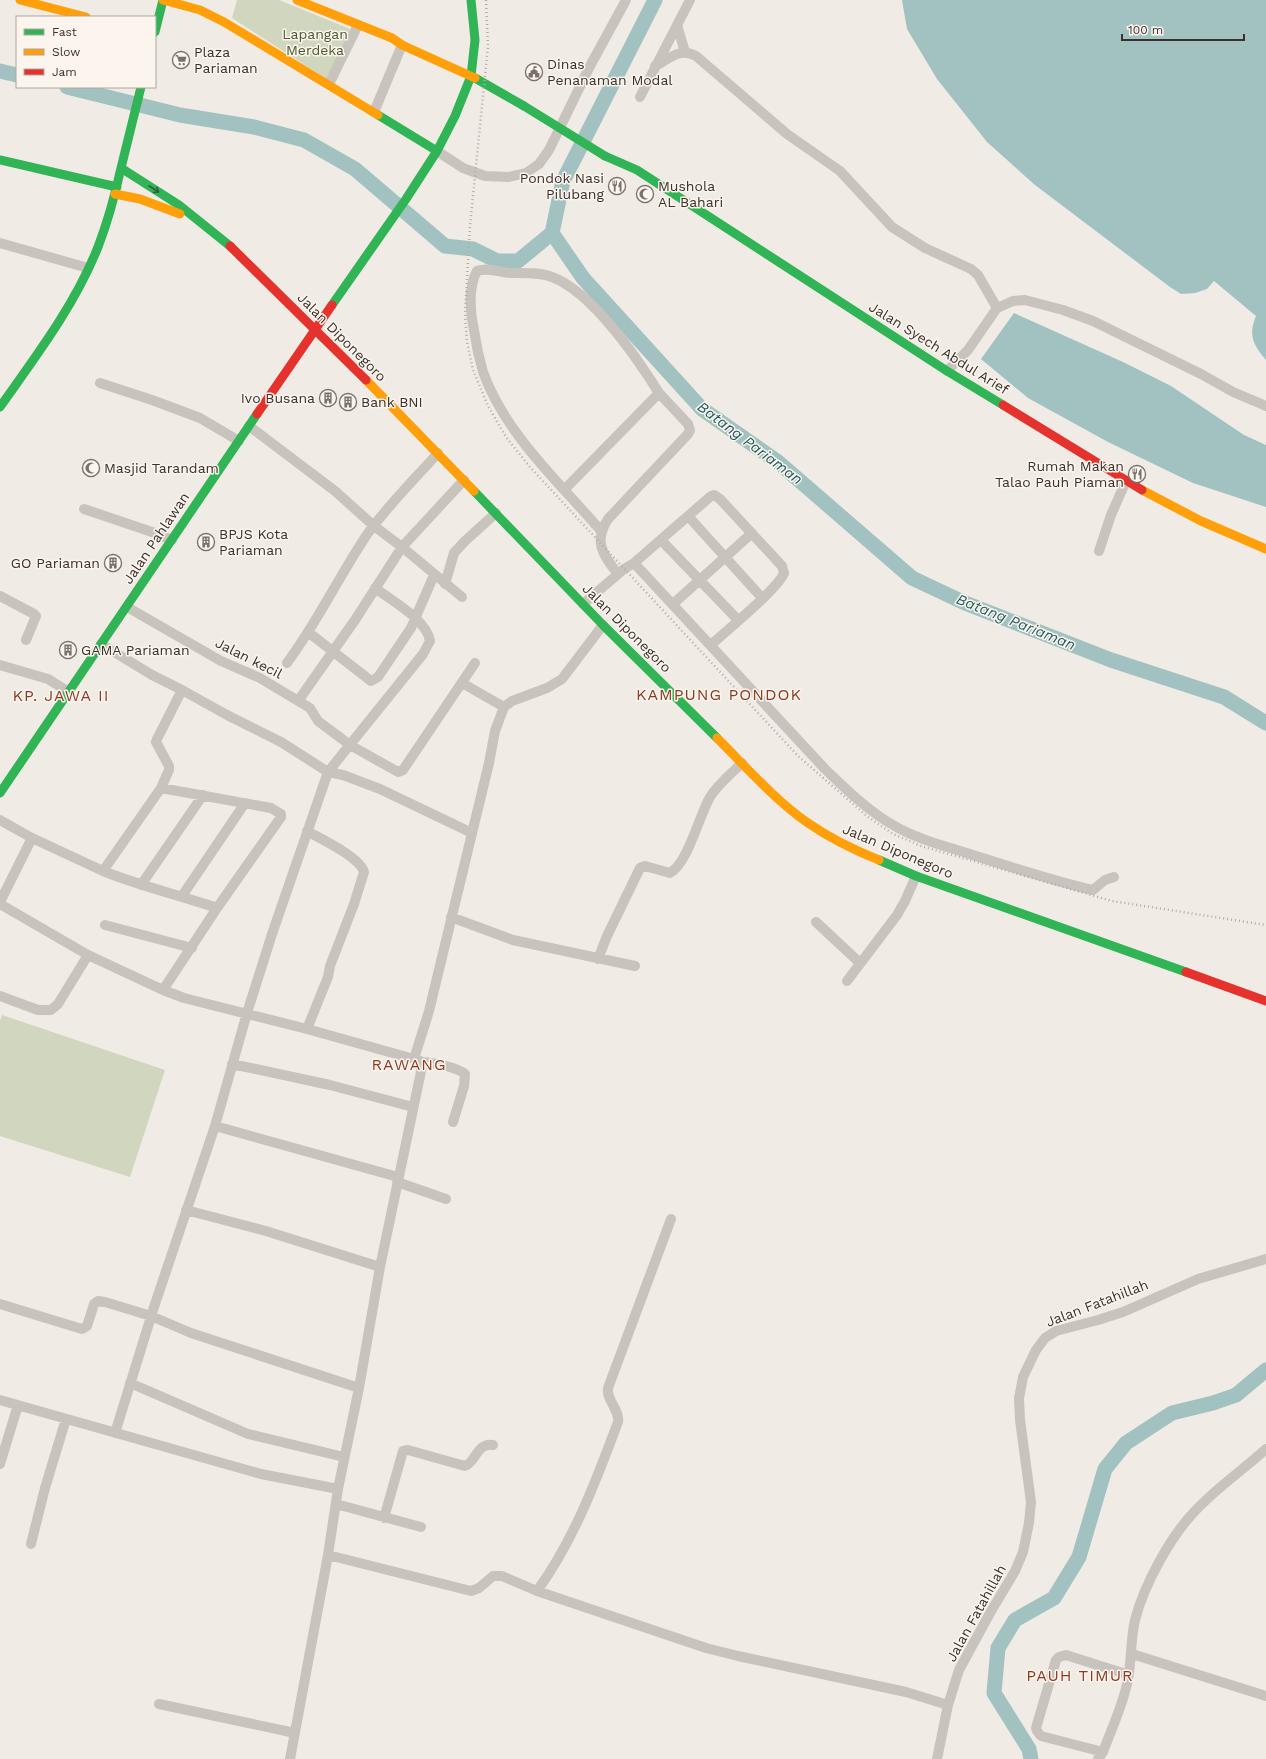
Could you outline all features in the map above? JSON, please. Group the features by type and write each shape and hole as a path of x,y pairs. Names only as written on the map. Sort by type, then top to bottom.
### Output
{"street":[{"path":"20,0 82,16"},
{"path":"156,28 163,0 200,10 224,22 329,84 463,168 485,176 509,177 526,173 539,164 548,150 590,66 626,0"},
{"name":"Jalan Syech Abdul Arief","path":"297,0 392,38 402,45 495,88 605,156 643,173 947,371 1126,481 1201,521 1266,549"},
{"name":"Jalan Pahlawan","path":"0,793 315,329 406,199 437,151 455,116 471,76 475,40 471,0"},
{"path":"640,97 690,0"},
{"path":"329,84 358,25"},
{"path":"677,25 685,52"},
{"path":"374,112 402,45"},
{"path":"655,66 685,52 696,56 787,134 840,171 892,227 924,248 971,269 978,275 997,308"},
{"path":"0,407 39,352 70,303 98,248 116,190 140,90"},
{"name":"Jalan Diponegoro","path":"0,160 116,190 200,222"},
{"name":"Jalan Diponegoro","path":"121,168 178,205 227,244 315,329 438,453 583,604 742,763 790,809 824,834 868,856 916,876 1266,1001"},
{"path":"0,243 88,268"},
{"path":"602,532 565,489 548,473 516,432 498,403 483,372 472,322 472,290 474,276 477,271 483,268 501,272 541,274 553,277 570,286 595,309 641,365 659,393 688,424 689,432 608,519 602,532 600,542 603,554 618,574"},
{"path":"947,371 968,350 997,308 1013,301 1025,300 1078,315 1201,374 1228,390 1266,406"},
{"path":"100,383 200,418 239,441"},
{"path":"565,489 659,393"},
{"path":"249,426 330,487 374,526 402,547 444,584 462,597"},
{"path":"288,664 374,526 438,453"},
{"path":"298,701 333,652 402,547 464,480"},
{"path":"1099,551 1111,515 1126,481"},
{"path":"583,604 661,540 704,500 714,495 752,533 784,570 783,576 762,598 710,645"},
{"path":"84,509 172,540"},
{"path":"444,584 454,553 496,513"},
{"path":"688,516 762,598"},
{"path":"673,604 752,533"},
{"path":"661,540 738,620"},
{"path":"634,563 825,770 840,784 891,824 943,845 1065,884 1093,890 1105,880 1114,877"},
{"path":"308,632 371,681 378,676 400,645 415,617 434,575"},
{"path":"115,1433 151,1316 215,1126 247,1014 328,772 429,645 429,638 415,617 375,588"},
{"path":"0,596 36,616 26,640"},
{"name":"Jalan kecil","path":"126,607 221,661 260,678 310,708 318,721 350,745 398,772 403,770 462,683"},
{"path":"290,1759 328,1555 344,1457 359,1388 380,1267 413,1107 419,1061 429,1011 489,763 495,731 504,707 512,701 542,691 562,679 603,624"},
{"path":"101,644 152,675 290,747 328,772 343,775 380,789 472,833"},
{"path":"475,663 462,683 504,707"},
{"path":"0,665 48,679 69,692"},
{"path":"103,872 161,788 170,770 156,742 182,690"},
{"path":"598,959 607,936 640,868 645,866 670,873 676,870 684,856 709,799 742,763"},
{"path":"161,788 245,802 271,808 281,814 281,817 217,908 163,990"},
{"path":"142,885 203,795"},
{"path":"182,896 245,802"},
{"path":"0,820 32,838 103,872 217,908"},
{"path":"307,831 354,860 362,866 364,872 354,904 330,966 328,977 307,1029"},
{"path":"32,838 0,903 88,955 163,990 184,998 307,1029 419,1061 453,1068 465,1074 464,1086 452,1122"},
{"path":"847,981 897,915 916,876"},
{"path":"451,917 507,938 635,966"},
{"path":"816,922 860,964"},
{"path":"105,925 192,948"},
{"path":"0,996 38,1010 51,1010 58,1004 88,955"},
{"path":"232,1064 330,1085 413,1107"},
{"path":"215,1126 398,1179 446,1199"},
{"path":"186,1210 266,1231 380,1267"},
{"path":"537,1592 562,1553 582,1514 593,1490 618,1422 617,1415 608,1395 608,1388 671,1219"},
{"name":"Jalan Fatahillah","path":"937,1759 948,1705 964,1660 990,1613 1016,1571 1023,1552 1031,1502 1020,1420 1019,1398 1023,1377 1036,1350 1045,1338 1056,1331 1123,1312 1198,1279 1266,1259"},
{"path":"0,1304 82,1330 87,1326 91,1309 94,1304 98,1301 112,1303 151,1316 192,1333 359,1388"},
{"path":"130,1383 248,1434 344,1457"},
{"path":"0,1400 261,1474 338,1489"},
{"path":"0,1464 18,1405"},
{"path":"31,1544 45,1488 66,1418"},
{"path":"384,1518 403,1451 408,1450 465,1466 470,1463 482,1446 486,1444 492,1445"},
{"path":"1129,1675 1066,1655 1059,1657 1056,1660 1036,1728 1037,1731 1041,1736 1101,1756 1125,1692 1129,1675 1132,1654 1134,1627 1144,1595 1179,1530 1196,1510 1266,1449"},
{"path":"336,1504 421,1527"},
{"path":"328,1555 471,1591 475,1590 490,1577 496,1575 537,1592 706,1648 906,1692 948,1705"},
{"path":"1132,1654 1266,1696"},
{"path":"159,1704 295,1733"}],"green space":[{"name":"Lapangan Merdeka","path":"237,0 279,0 350,29 328,80 232,18"},
{"path":"2,1015 165,1070 130,1177 0,1136 0,1021"}],"water":[{"path":"902,0 1266,0 1266,360 1253,340 1252,329 1256,316 1214,281 1207,289 1195,293 1181,294 1035,185 987,142 937,79 907,29"},
{"path":"1014,313 1123,362 1171,386 1244,435 1266,445 1266,507 1193,483 1108,442 1028,398 981,359"}],"waterway":[{"name":"Batang Pariaman","path":"655,0 563,181 552,233 583,278 702,409 778,462 912,578 965,603 1111,660 1224,697 1266,723"},
{"path":"0,71 16,75"},
{"path":"71,88 180,115 254,127 304,140 355,169 445,246 473,249 497,261 518,261 552,233"},
{"name":"Batang Pariaman","path":"1031,1759 1029,1749 994,1693 998,1648 1015,1620 1054,1598 1079,1557 1105,1469 1126,1443 1172,1413 1213,1403 1236,1395 1266,1370"}],"railway":[{"path":"486,0 488,46 470,226 465,314 467,342 473,370 488,406 506,437 529,466 798,756 868,817 893,834 921,846 1112,901 1266,925"}],"traffic: fast":[{"path":"156,28 163,0"},
{"path":"332,305 406,199 437,151 455,116 471,76 475,40 471,0"},
{"path":"475,78 524,106"},
{"path":"121,168 141,88"},
{"path":"524,106 605,156"},
{"path":"378,115 437,151"},
{"path":"605,156 637,170 947,371 1003,405"},
{"path":"0,160 117,187"},
{"path":"0,407 54,330 89,268 105,227 121,168 179,205 230,246"},
{"path":"0,793 257,414"},
{"path":"474,491 603,625 717,738"},
{"path":"879,860 916,876 1186,972"}],"traffic: slow":[{"path":"20,0 82,16"},
{"path":"163,0 200,10 224,22 378,115"},
{"path":"297,0 392,38 402,45 475,78"},
{"path":"115,194 140,199 180,214"},
{"path":"366,380 474,491"},
{"path":"1142,490 1201,521 1266,549"},
{"path":"717,738 761,783 796,814 834,839 879,860"}],"traffic: jam":[{"path":"230,246 366,380"},
{"path":"257,414 332,305"},
{"path":"1003,405 1142,490"},
{"path":"1186,972 1266,1001"}],"place":[{"name":"Plaza Pariaman","path":"181,60"},
{"name":"Dinas Penanaman Modal","path":"534,72"},
{"name":"Pondok Nasi Pilubang","path":"617,186"},
{"name":"Mushola AL Bahari","path":"645,194"},
{"name":"Ivo Busana","path":"328,398"},
{"name":"Bank BNI","path":"348,402"},
{"name":"Masjid Tarandam","path":"91,468"},
{"name":"Rumah Makan Talao Pauh Piaman","path":"1137,474"},
{"name":"BPJS Kota Pariaman","path":"206,542"},
{"name":"GO Pariaman","path":"113,563"},
{"name":"GAMA Pariaman","path":"68,650"}],"district":[{"name":"KAMPUNG PONDOK","path":"719,694"},
{"name":"KP. JAWA II","path":"61,695"},
{"name":"RAWANG","path":"409,1064"},
{"name":"PAUH TIMUR","path":"1080,1675"}]}
